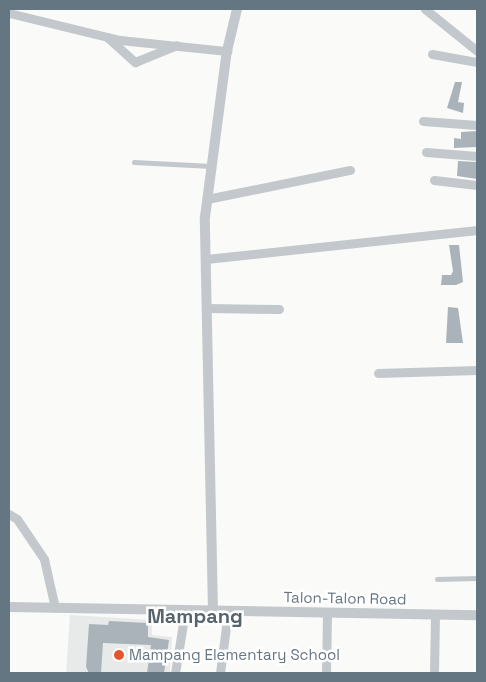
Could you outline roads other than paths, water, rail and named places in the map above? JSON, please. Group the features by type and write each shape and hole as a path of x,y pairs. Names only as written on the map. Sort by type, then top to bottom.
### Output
{"street":[{"path":"213,611 206,259 207,199 227,51 237,9"},
{"path":"425,9 477,51"},
{"path":"9,14 107,37 180,44 227,51"},
{"path":"107,37 135,62 180,44"},
{"path":"432,54 477,62"},
{"path":"423,121 477,125"},
{"path":"426,152 477,156"},
{"path":"207,199 350,170"},
{"path":"434,180 477,185"},
{"path":"206,259 477,230"},
{"path":"207,308 278,309"},
{"path":"378,373 477,370"},
{"path":"9,514 17,519 44,559 55,608"},
{"name":"Talon-Talon Road","path":"9,607 477,615"},
{"path":"175,673 186,611"},
{"path":"220,673 228,611"},
{"path":"326,673 327,613"},
{"path":"434,673 435,615"}],"lane":[{"path":"134,162 211,166"},
{"path":"437,579 477,578"}],"place":[{"name":"Mampang Elementary School","path":"119,655"}],"district":[{"name":"Mampang","path":"195,616"}]}
